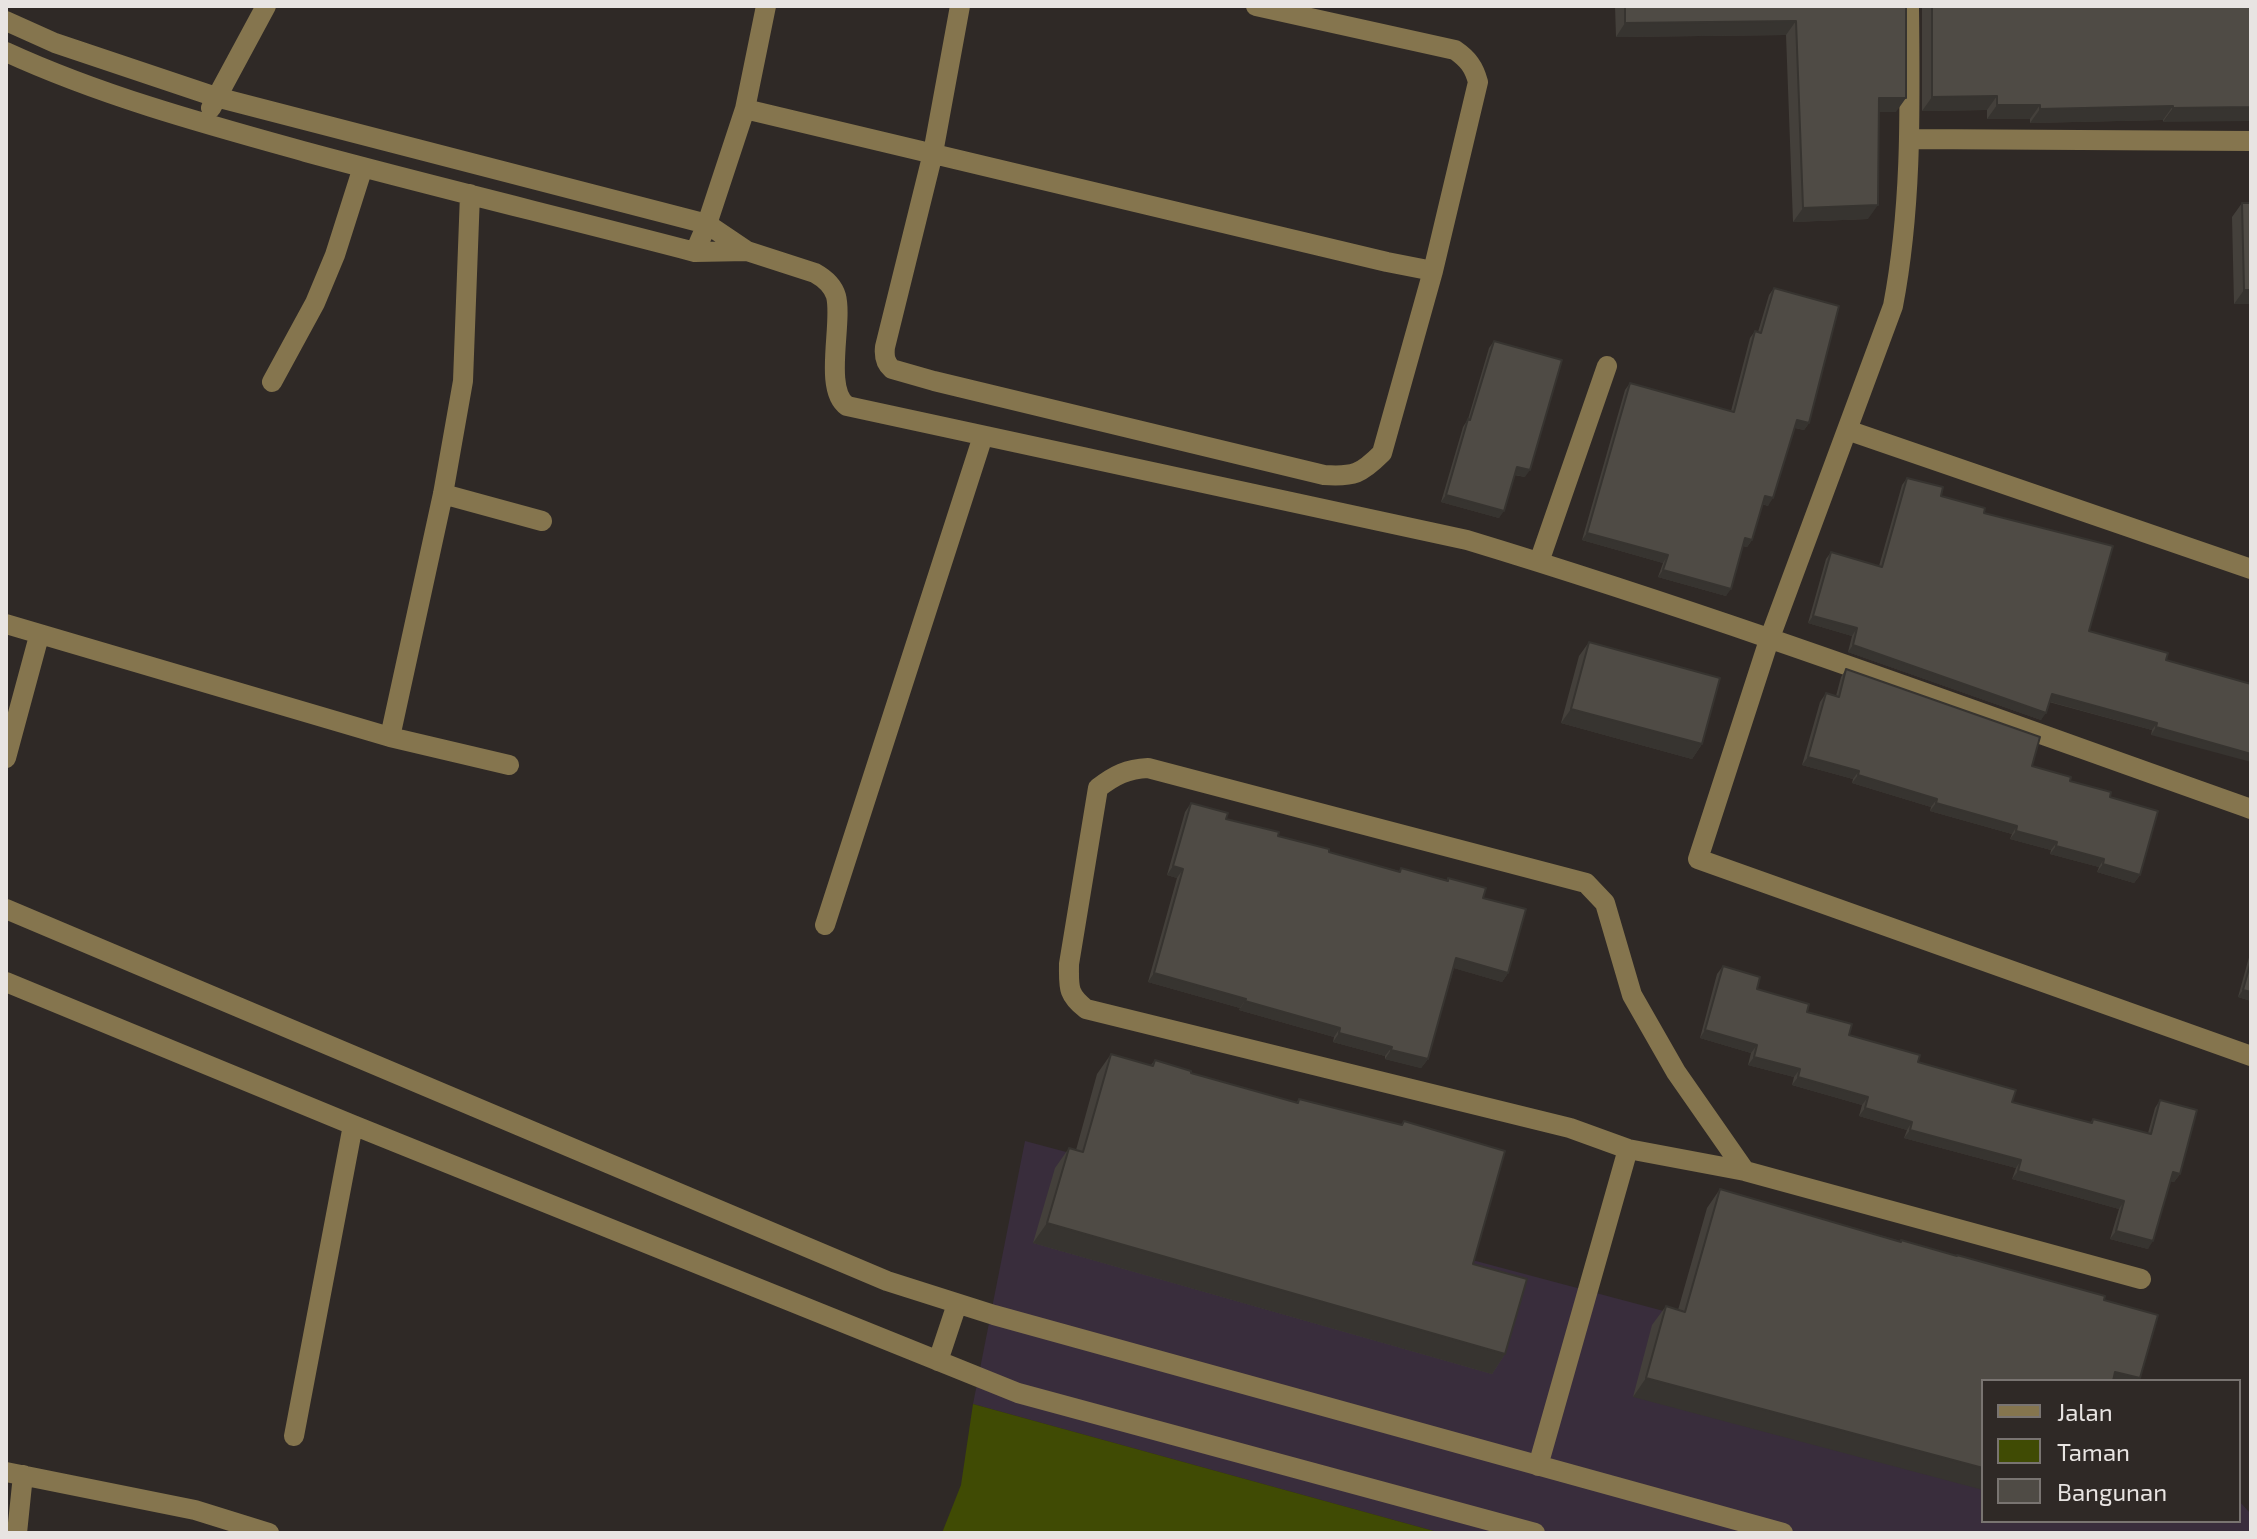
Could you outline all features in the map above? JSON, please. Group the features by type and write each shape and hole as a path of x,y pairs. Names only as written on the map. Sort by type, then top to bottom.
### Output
{"street":[{"path":"203,124 266,6"},
{"path":"695,252 745,109 766,6"},
{"path":"960,6 933,153 885,347 885,359 892,369 1324,475 1355,475 1366,470 1382,453 1433,271 1478,82 1475,68 1455,50 1256,6"},
{"path":"1909,6 1911,139 1900,267 1893,306 1769,640 1698,859 2251,1056"},
{"path":"6,21 55,43 216,97 707,224 747,251 815,273 824,278 836,293 836,387 842,402 855,408 1467,540 1769,640 2251,809"},
{"path":"44,69 55,43"},
{"path":"6,52 44,69 203,124 363,167 695,252 747,251"},
{"path":"745,109 1433,271"},
{"path":"1911,139 2251,141"},
{"path":"272,382 315,303 335,255 363,167"},
{"path":"390,737 443,494 463,381 470,194"},
{"path":"1539,562 1607,366"},
{"path":"1847,430 2251,569"},
{"path":"825,925 983,436"},
{"path":"443,494 542,521"},
{"path":"6,624 390,737 509,765"},
{"path":"6,758 39,636"},
{"path":"1745,1171 1676,1072 1632,995 1605,903 1586,883 1148,768 1129,769 1098,788 1069,964 1069,986 1074,1000 1086,1009 1570,1128 1628,1149 1745,1171 2141,1279"},
{"path":"6,909 887,1281 957,1304 1783,1533"},
{"path":"6,982 1018,1393 1535,1533"},
{"path":"294,1436 353,1125"},
{"path":"1538,1466 1628,1149"},
{"path":"938,1361 957,1304"},
{"path":"17,1533 14,1474 195,1510 269,1533"}],"shaded area":[{"path":"1025,1141 1981,1395 1981,1523 2241,1523 2241,1503 2251,1514 2251,1533 1441,1533 973,1404"}],"green space":[{"path":"973,1404 1441,1533 942,1533 961,1485"}],"building":[{"path":"1625,6 1906,6 1906,98 1879,98 1878,205 1803,208 1796,21 1625,23"},
{"path":"1932,6 2251,6 2251,107 2040,109 2040,105 1997,105 1997,96 1932,97"},
{"path":"2242,203 2251,203 2251,290 2244,290"},
{"path":"1774,288 1839,306 1809,423 1797,420 1773,498 1765,496 1752,540 1745,538 1731,589 1663,570 1668,555 1587,533 1630,383 1734,412 1755,331 1761,333"},
{"path":"1494,341 1562,360 1530,470 1517,467 1504,511 1446,495"},
{"path":"1907,478 1943,487 1941,496 1985,508 1984,513 2113,546 2089,631 2168,653 2166,660 2251,684 2251,754 2156,727 2157,723 2052,694 2046,713 1853,645 1857,628 1813,616 1831,552 1882,567"},
{"path":"1589,642 1720,678 1702,744 1571,709"},
{"path":"1846,669 2040,737 2032,766 2111,792 2110,797 2158,811 2140,875 2103,864 2104,859 2056,846 2057,842 2016,831 2017,826 1936,803 1937,799 1858,775 1859,771 1808,757 1826,693 1839,697"},
{"path":"1191,803 1228,813 1226,819 1279,832 1278,836 1329,849 1329,852 1400,872 1401,868 1486,888 1483,898 1526,909 1508,973 1456,958 1428,1059 1339,1033 1340,1028 1154,973 1183,869 1173,866"},
{"path":"2251,961 2251,992 2243,990"},
{"path":"1723,966 1760,977 1757,989 1809,1004 1807,1012 1852,1024 1849,1035 1920,1055 1918,1062 2016,1090 2012,1102 2092,1123 2093,1119 2151,1134 2160,1100 2197,1110 2180,1174 2173,1172 2153,1241 2116,1231 2124,1201 2018,1171 2021,1160 1910,1130 1912,1122 1865,1108 1868,1097 1798,1077 1800,1069 1754,1057 1757,1045 1705,1030"},
{"path":"1111,1054 1153,1066 1155,1060 1298,1103 1299,1099 1402,1125 1404,1121 1505,1151 1473,1264 1527,1279 1505,1354 1047,1223 1069,1148 1083,1152"},
{"path":"1720,1189 1901,1242 2105,1296 2104,1300 2158,1315 2140,1378 2115,1372 2113,1379 1981,1379 1981,1467 1646,1378 1666,1306 1685,1312"}]}
